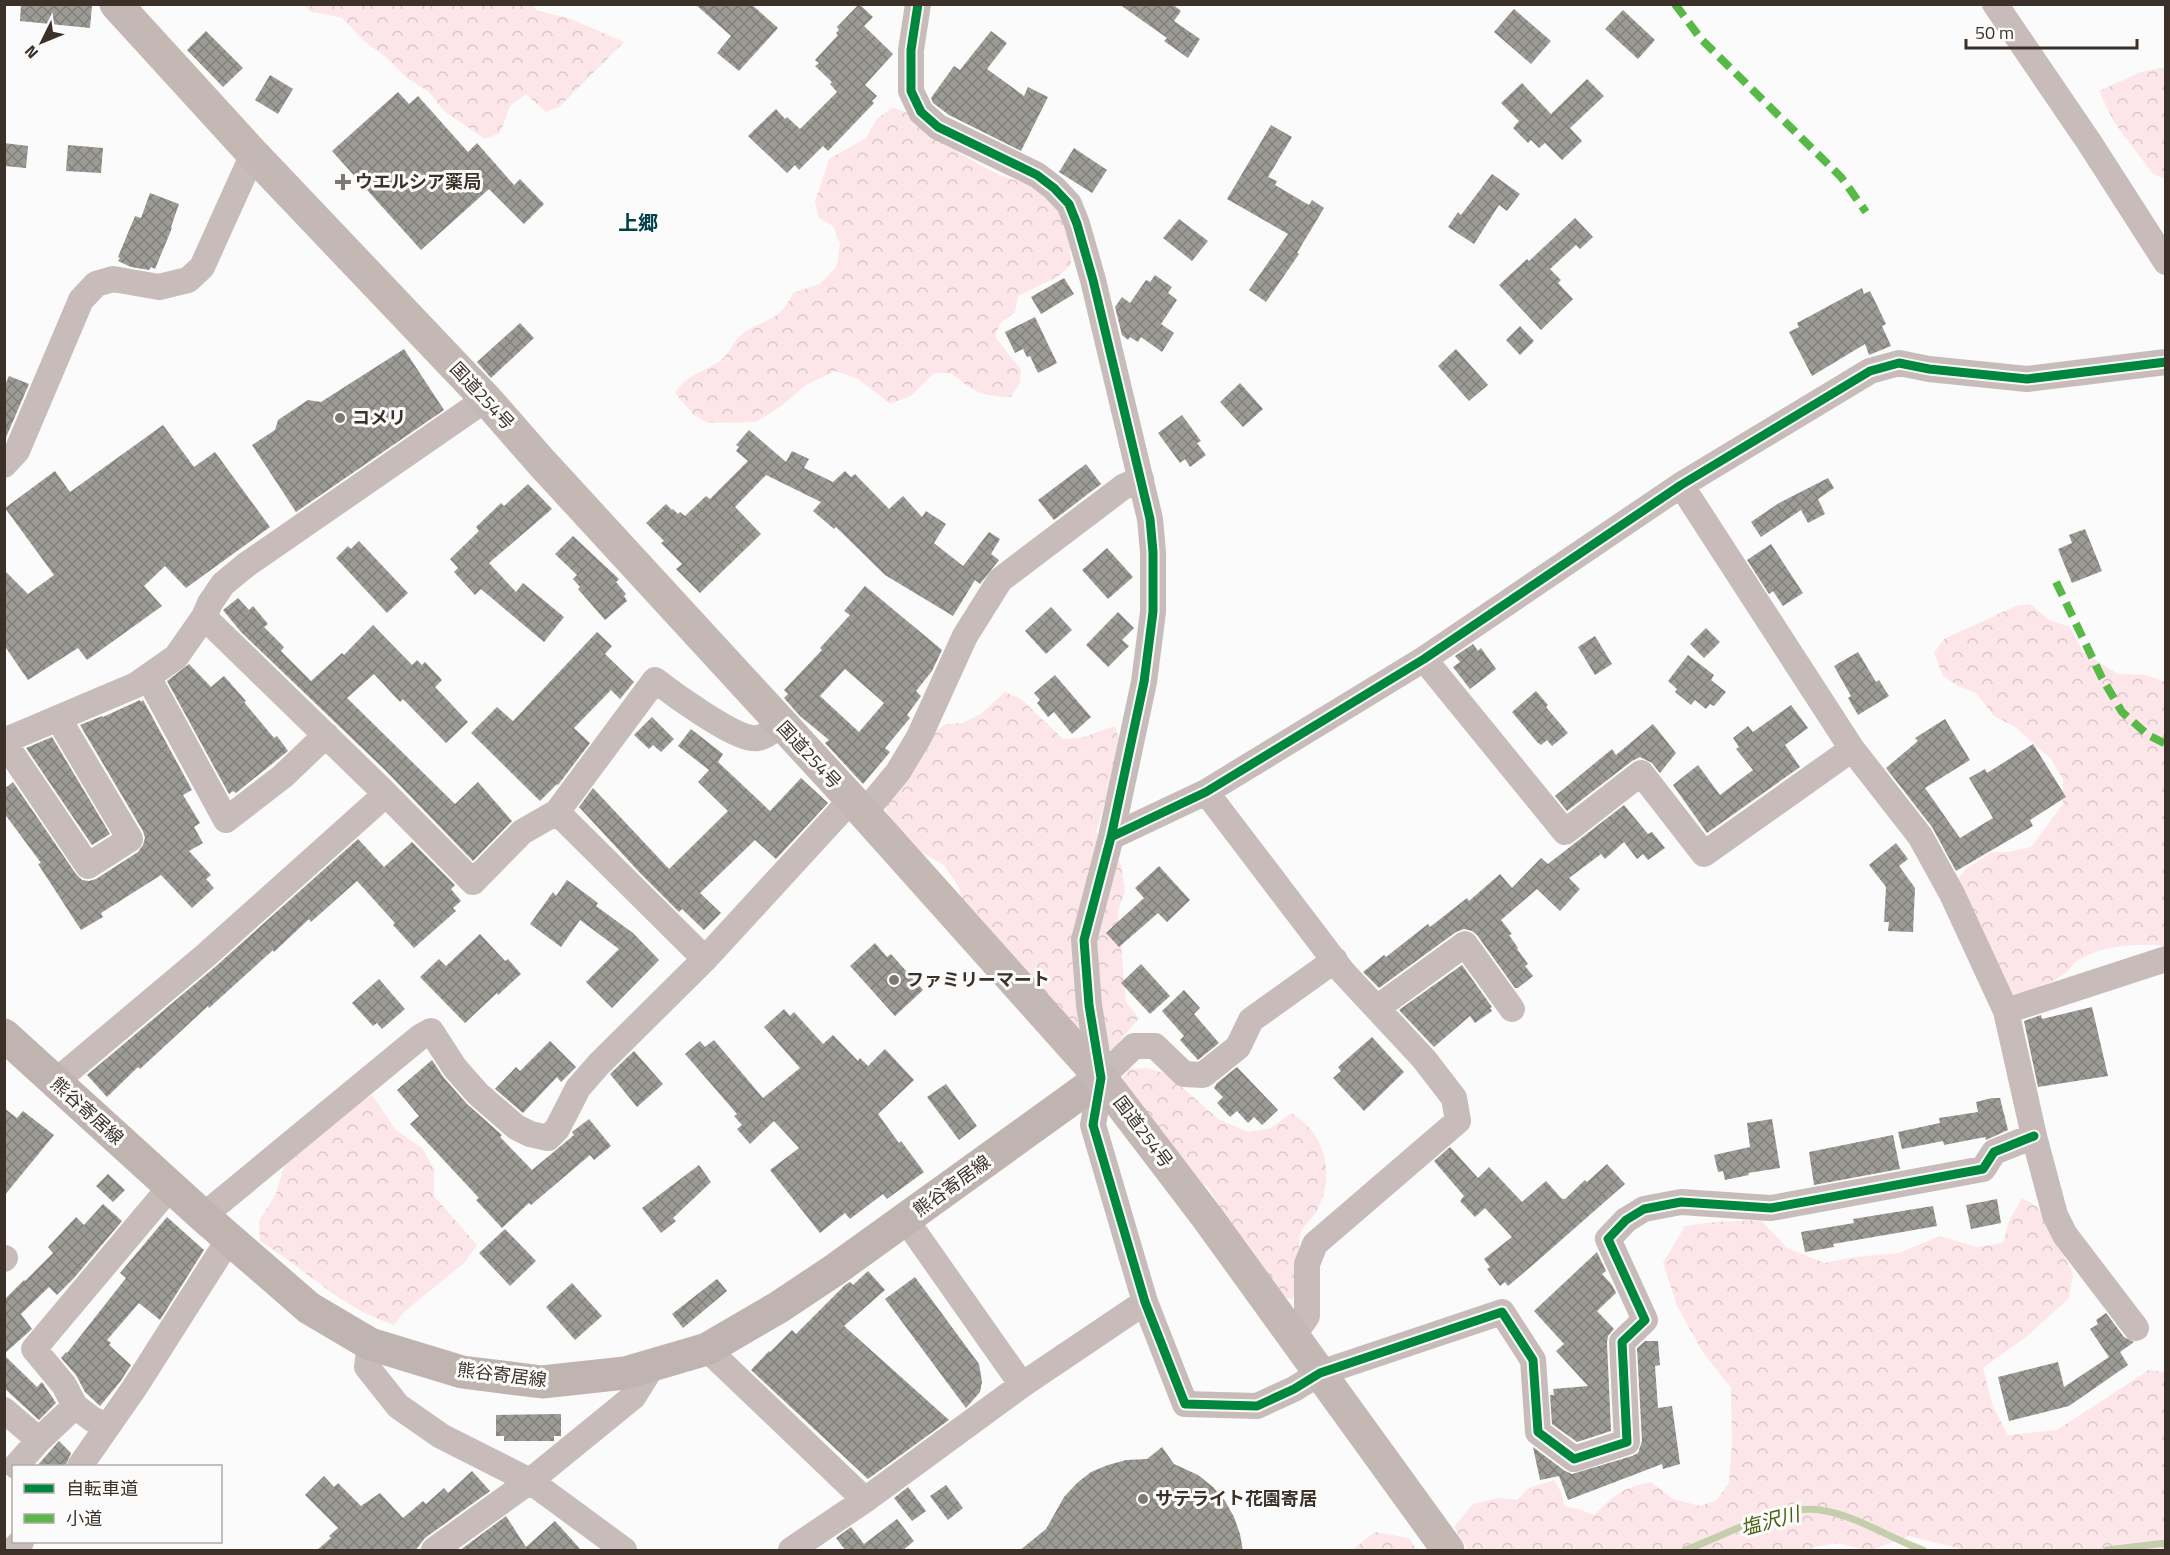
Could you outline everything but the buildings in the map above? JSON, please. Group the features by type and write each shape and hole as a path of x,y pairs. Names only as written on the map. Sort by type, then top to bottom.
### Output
{"highway":[{"name":"国道254号","path":"116,4 253,154 486,399 542,464 858,807 1101,1078 1167,1163 1448,1551"}],"main road":[{"name":"熊谷寄居線","path":"4,1035 228,1239 309,1308 370,1344 462,1372 542,1382 625,1373 707,1349 779,1307 906,1220 1101,1078"}],"street":[{"path":"918,4 912,50 911,91 921,112 938,127 1036,175 1054,188 1069,204 1077,224 1092,280 1150,519 1153,552 1153,612 1144,682 1112,837 1084,940 1089,1005 1101,1078 1093,1125 1145,1302 1185,1404 1257,1406 1294,1389 1320,1373 1502,1312 1533,1360 1538,1432 1574,1459 1627,1442 1622,1342 1645,1320 1608,1239 1626,1220 1644,1209 1681,1202 1771,1208 1983,1169 1994,1152 2034,1136"},
{"path":"1995,4 2089,142 2166,262"},
{"path":"4,465 17,451 81,300 96,284 113,279 159,287 188,280 202,267 253,154"},
{"path":"1112,837 1206,792 1424,659 1681,485 1870,370 1899,363 1929,369 2027,379 2166,362"},
{"path":"58,718 130,839 88,866 4,741 58,718 136,686 176,657 224,584 246,565 486,399"},
{"path":"203,1216 420,1037 431,1031 456,1068 478,1094 516,1127 530,1134 548,1138 557,1129 578,1088 599,1064 903,763 944,686 965,636 1000,580 1123,487 1142,479"},
{"path":"1681,485 1852,749 1920,836 1952,894 2006,1011 2034,1136 2055,1215 2065,1235 2136,1328"},
{"path":"204,617 473,882 522,832 557,812 655,680 727,728 752,738 764,737 781,724"},
{"path":"1424,659 1565,832 1641,773 1704,854 1852,749"},
{"path":"148,677 226,820 283,776 326,735"},
{"path":"1206,792 1343,972 1424,1059 1454,1098 1458,1121 1315,1244 1307,1264 1307,1316 1293,1335"},
{"path":"55,1082 205,956 386,794"},
{"path":"557,812 705,958"},
{"path":"1377,1008 1465,944 1512,1009"},
{"path":"2006,1011 2166,959"},
{"path":"1101,1078 1134,1046 1155,1046 1184,1074 1203,1075 1238,1047 1251,1020 1335,960"},
{"path":"107,1426 92,1419 75,1406 64,1385 34,1349 171,1186"},
{"path":"906,1220 1022,1385"},
{"path":"81,1465 135,1387 228,1239"},
{"path":"791,1551 1022,1385 1145,1302"},
{"path":"370,1344 367,1367 398,1406 441,1436 530,1481 624,1551"},
{"path":"707,1349 865,1500"},
{"path":"434,1551 530,1481 633,1397 653,1365"},
{"path":"17,1465 39,1440 75,1406"},
{"path":"4,1410 39,1440"}],"green space":[{"path":"305,5 533,5 536,10 571,19 624,42 559,107 546,112 526,94 510,106 500,133 485,139 444,111 429,92 407,78 387,58 364,41 342,18 309,11"},
{"path":"2166,67 2165,179 2152,173 2114,122 2099,91 2141,72"},
{"path":"892,108 917,118 950,146 996,173 1022,181 1045,177 1069,227 1071,265 1057,277 1018,296 1015,312 1000,323 995,336 1021,369 1020,383 1011,397 992,396 978,392 951,373 934,373 911,396 890,404 858,379 835,371 806,385 780,407 756,422 708,423 694,415 675,393 680,386 690,377 720,361 745,332 774,317 787,304 793,293 820,284 837,266 840,244 833,226 819,218 815,202 829,159 866,138 877,119"},
{"path":"2030,604 2049,620 2070,627 2083,652 2118,674 2146,675 2165,682 2165,946 2134,945 2101,950 2079,959 2064,974 2052,981 2012,995 1958,879 1966,869 1992,852 2008,852 2031,847 2063,804 2063,779 2050,758 2014,726 1994,716 1976,693 1958,686 1943,676 1934,653 1944,639 2016,606"},
{"path":"1005,692 1021,699 1063,739 1081,738 1115,726 1120,742 1114,774 1096,831 1121,864 1125,892 1118,911 1126,1002 1139,1018 1112,1050 1083,1036 963,907 959,887 944,865 914,848 892,829 885,804 926,738 946,724 962,723 981,714"},
{"path":"1148,1068 1167,1074 1218,1119 1248,1132 1271,1128 1291,1113 1313,1132 1324,1157 1326,1185 1316,1212 1300,1235 1299,1277 1293,1299 1284,1298 1228,1221 1209,1188 1187,1172 1119,1084 1129,1069"},
{"path":"372,1095 396,1130 422,1148 434,1169 434,1196 477,1245 464,1263 404,1312 394,1325 365,1313 343,1300 260,1241 259,1221 276,1194 284,1166 349,1109"},
{"path":"2022,1198 2038,1207 2073,1273 2069,1298 2026,1337 1983,1368 1993,1407 2008,1435 2057,1430 2149,1370 2165,1372 2165,1550 1965,1550 1909,1536 1872,1550 1839,1543 1807,1550 1468,1550 1454,1527 1473,1504 1499,1498 1517,1500 1529,1488 1554,1480 1561,1492 1565,1507 1594,1515 1619,1493 1651,1482 1673,1499 1700,1506 1717,1500 1729,1482 1732,1444 1731,1388 1704,1354 1678,1308 1663,1263 1685,1226 1761,1220 1787,1248 1825,1263 1853,1257 1899,1253 1940,1236 1977,1247 2003,1243 2010,1219"},
{"path":"1375,1532 1409,1538 1417,1550 1352,1550"}],"waterway":[{"name":"塩沢川","path":"1685,1550 1751,1522 1803,1509 1820,1510 1846,1517 1923,1550"},
{"name":"塩沢川","path":"2107,1550 2166,1543"}],"marked path":[{"path":"1675,4 1701,39 1841,177 1866,212"},
{"path":"2056,582 2102,678 2122,712 2148,735 2166,744"}],"cycle path":[{"path":"918,4 911,50 911,91 921,112 938,127 1037,175 1069,204 1093,280 1150,519 1153,552 1153,612 1144,682 1111,837 1084,940 1089,1005 1101,1078 1093,1125 1145,1302 1185,1404 1257,1406 1294,1389 1320,1373 1502,1312 1533,1360 1538,1432 1574,1459 1627,1442 1622,1342 1645,1320 1608,1239 1626,1220 1644,1209 1681,1202 1771,1208 1983,1169 1994,1152 2034,1136"},
{"path":"1111,837 1206,792 1424,659 1681,485 1870,371 1899,363 1929,369 2027,379 2166,362"}],"place":[{"name":"ウエルシア薬局","path":"343,182"},
{"name":"コメリ","path":"340,418"},
{"name":"ファミリーマート","path":"894,980"},
{"name":"サテライト花園寄居","path":"1143,1499"}],"district":[{"name":"上郷","path":"638,223"}]}
